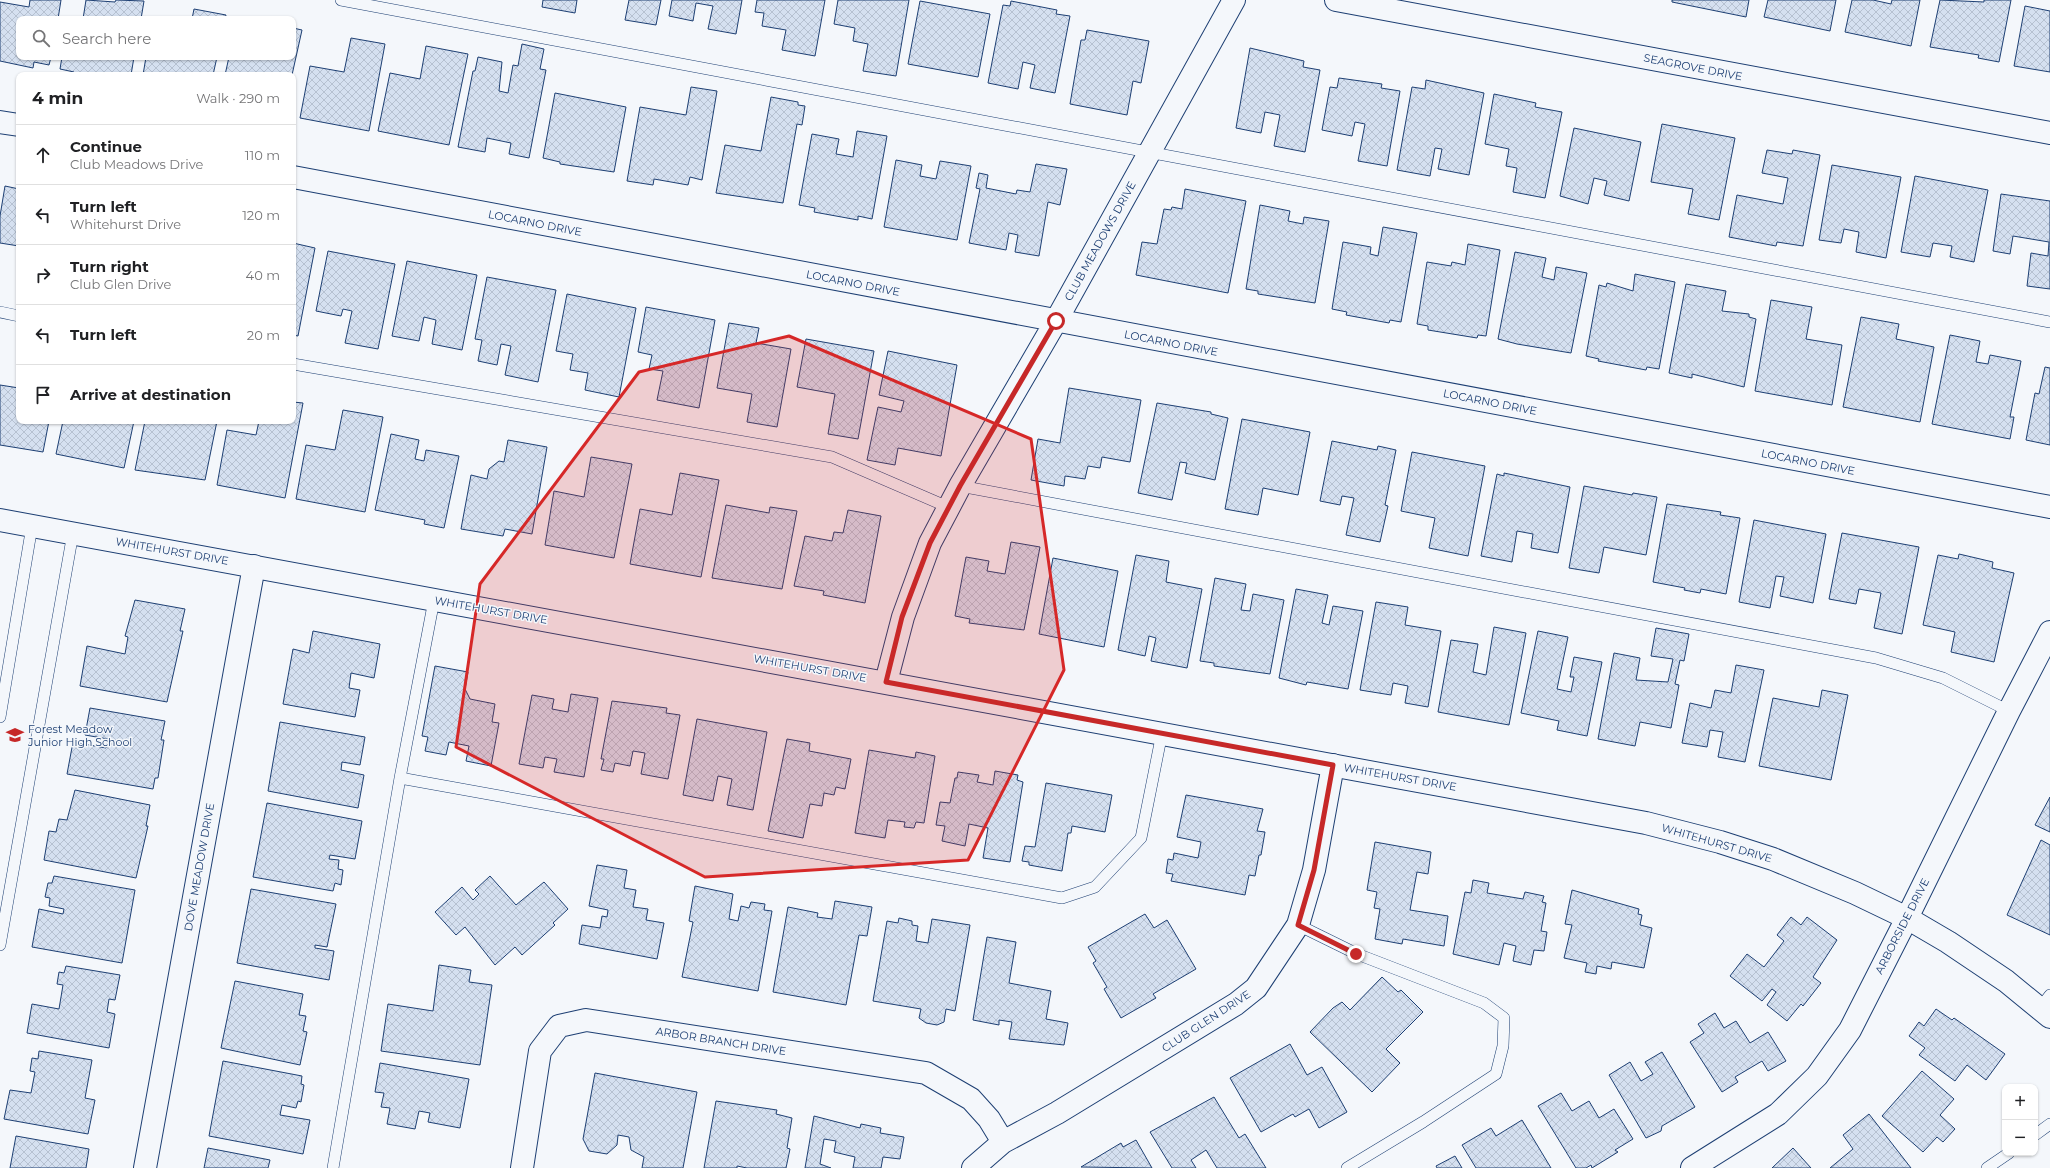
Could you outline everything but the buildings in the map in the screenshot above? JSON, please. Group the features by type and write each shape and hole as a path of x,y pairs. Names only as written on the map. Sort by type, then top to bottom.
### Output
{"street":[{"name":"CLUB MEADOWS DRIVE","path":"886,682 902,617 930,543 948,507 1056,321 1234,0"},
{"name":"SEAGROVE DRIVE","path":"1336,0 2050,133"},
{"path":"0,122 16,125"},
{"name":"LOCARNO DRIVE","path":"296,178 2050,507"},
{"name":"WHITEHURST DRIVE","path":"0,520 1646,823 1720,842 1773,859 1855,893 1907,918 1948,942 2047,1007"},
{"name":"DOVE MEADOW DRIVE","path":"145,1168 254,566"},
{"name":"ARBORSIDE DRIVE","path":"1706,1164 1778,1114 1818,1076 1850,1030 1907,918 2009,710 2050,632"},
{"name":"CLUB GLEN DRIVE","path":"973,1168 1003,1142 1057,1113 1236,1004 1256,988 1298,925 1314,870 1333,765"},
{"name":"ARBOR BRANCH DRIVE","path":"522,1168 540,1051 559,1026 586,1020 926,1073 971,1099 989,1119 1003,1142"}],"lane":[{"path":"341,0 2050,322"},
{"path":"0,312 16,315"},
{"path":"296,365 832,457 948,507"},
{"path":"960,486 1876,658 1943,678 2009,710"},
{"path":"0,717 32,526"},
{"path":"0,945 73,533"},
{"path":"333,1168 400,778 434,600"},
{"path":"400,778 1062,898 1095,887 1141,838 1162,733"},
{"path":"1298,925 1356,954 1484,1004 1504,1018 1503,1046 1496,1074 1423,1122 1347,1168"},
{"path":"2038,1133 2050,1124"},
{"path":"1987,1168 2005,1156"}],"highlighted area":[{"path":"789,336 1031,439 1064,670 968,860 705,877 456,747 480,584 639,372"}],"place":[{"name":"Forest Meadow Junior High School","path":"15,735"}],"route":[{"path":"1056,321 948,507 930,543 902,617 886,682 1333,765 1314,870 1298,925 1356,954"}]}
